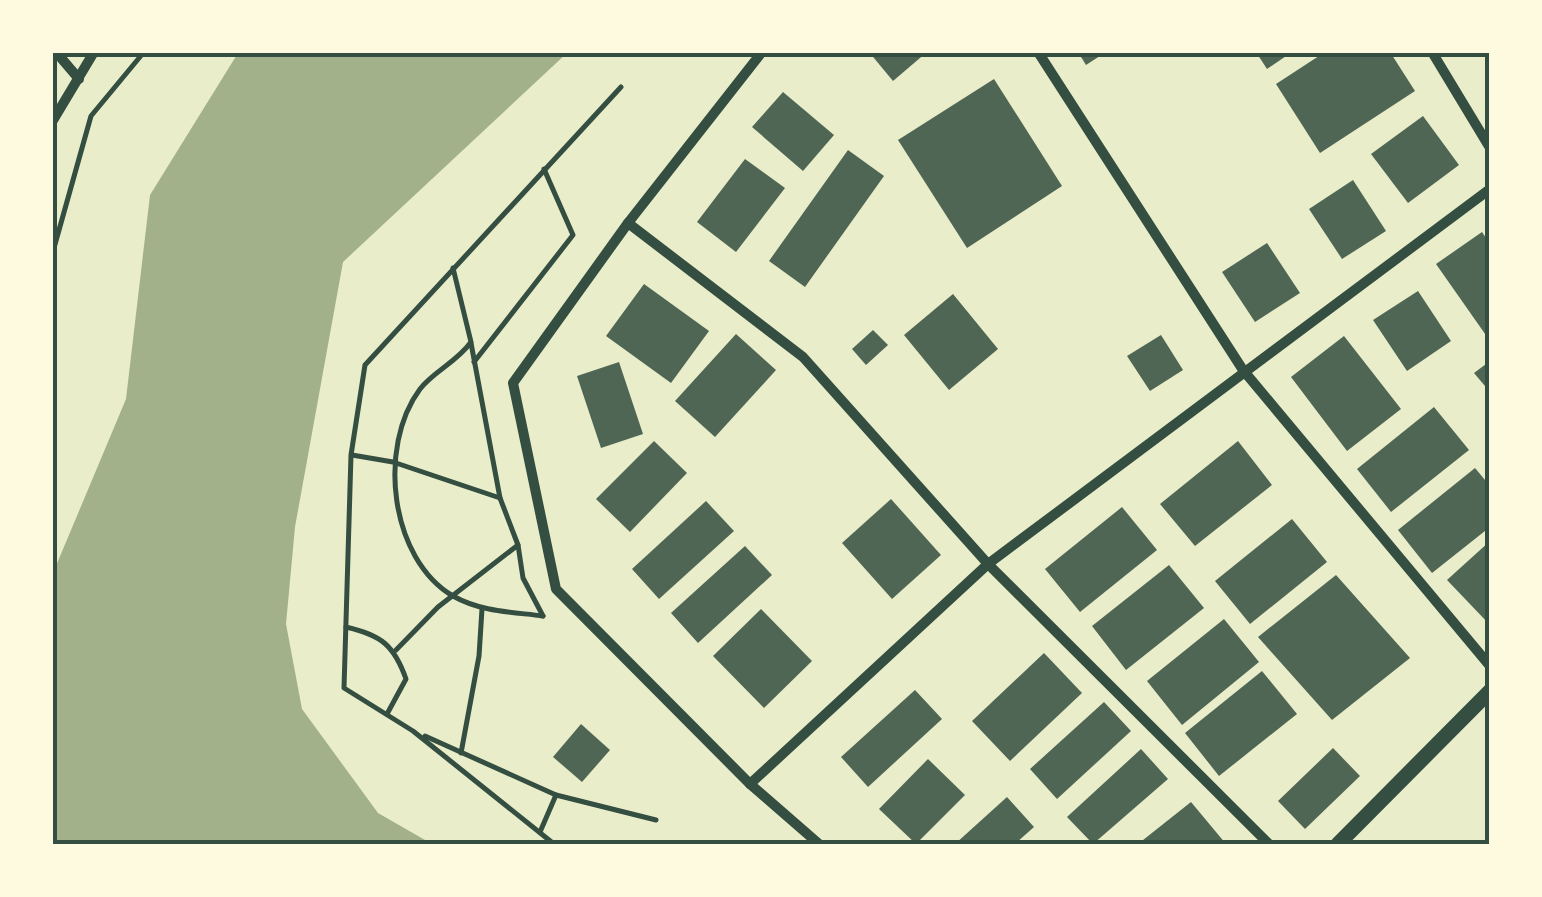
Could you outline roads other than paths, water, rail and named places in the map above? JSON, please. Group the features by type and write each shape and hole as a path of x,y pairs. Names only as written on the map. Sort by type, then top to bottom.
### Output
{"street":[{"path":"56,52 79,79"},
{"path":"52,122 94,52"},
{"path":"762,52 628,223 514,383 556,588 750,784 819,844"},
{"path":"1038,52 1243,370 1490,666"},
{"path":"1432,52 1490,148"},
{"path":"750,784 988,564 1490,189"},
{"path":"628,223 802,357 988,564 1270,844"},
{"path":"1338,844 1490,691"}]}
